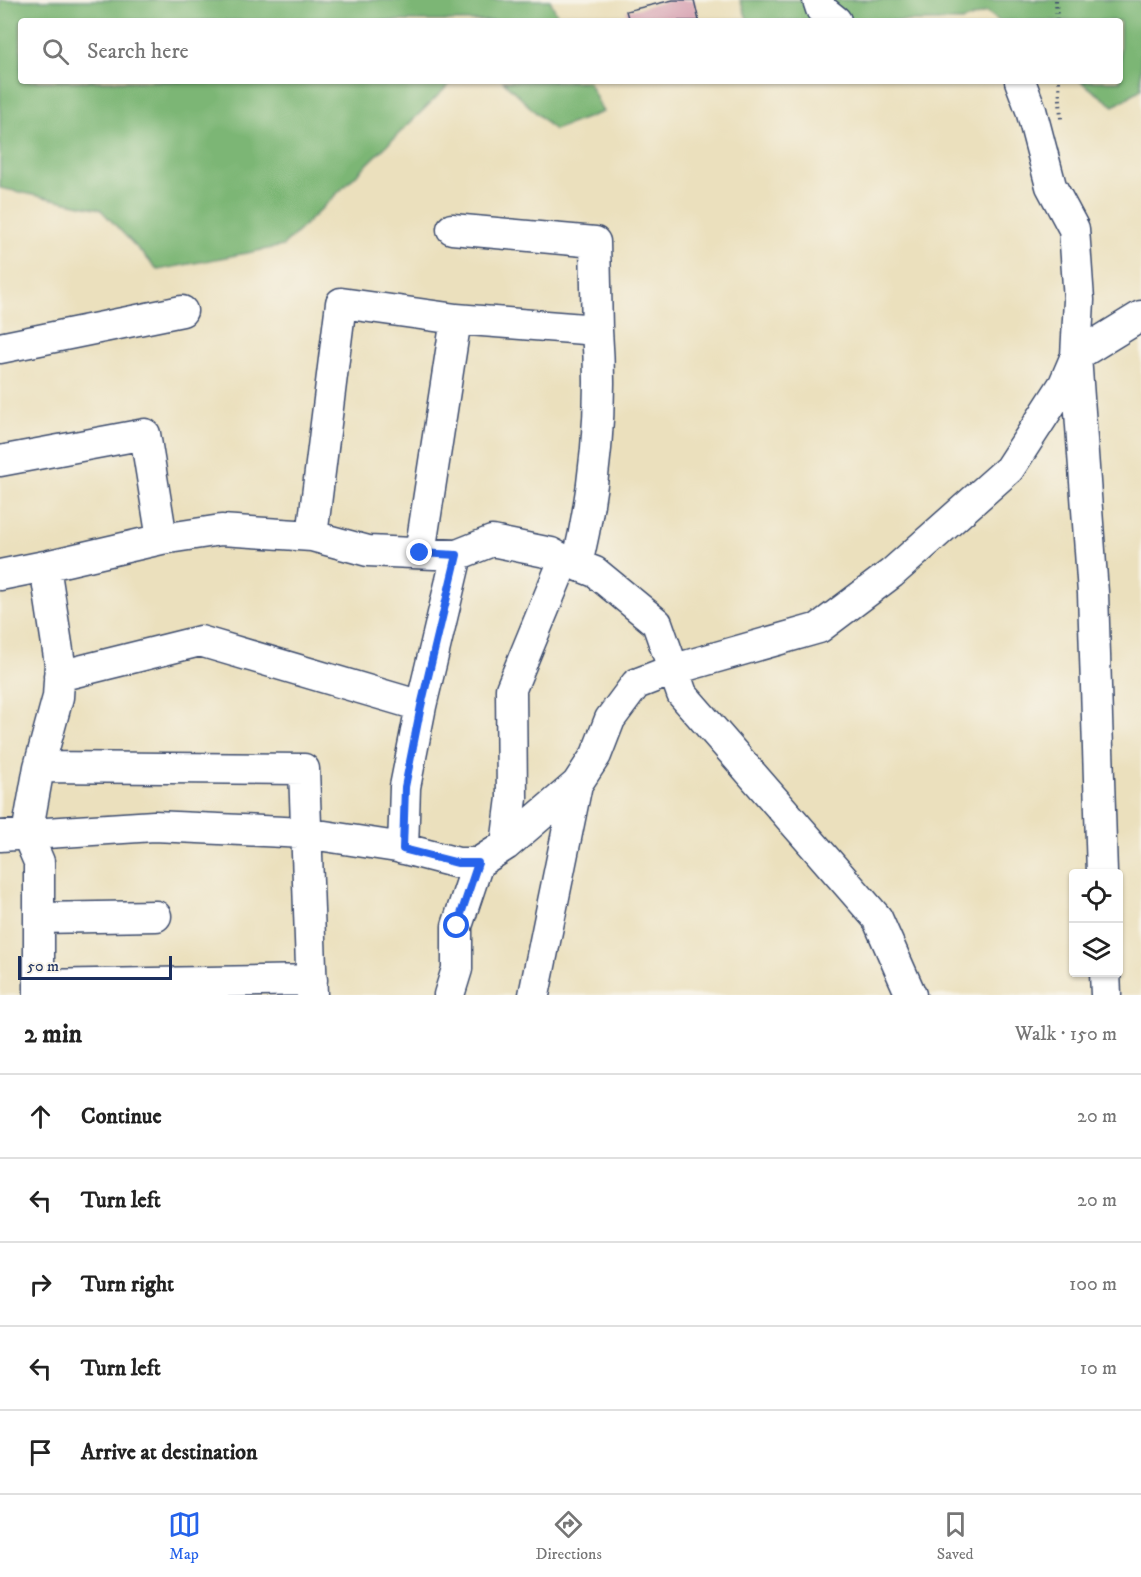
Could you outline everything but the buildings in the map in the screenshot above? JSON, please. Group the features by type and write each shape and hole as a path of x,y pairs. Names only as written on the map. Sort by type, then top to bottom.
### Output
{"street":[{"path":"818,0 821,9 832,18"},
{"path":"1021,84 1031,110 1051,186 1074,229 1079,300 1076,356 1094,593 1102,869"},
{"path":"452,229 595,242 600,375 598,436 570,562 511,689 512,798 506,844"},
{"path":"312,536 340,303 456,319 597,330"},
{"path":"0,348 182,311"},
{"path":"13,835 154,826 305,832 403,849 458,863 478,863 506,844 577,784 596,755 610,719 636,684 675,669 819,628 892,573 1009,470 1064,384 1076,356 1141,316"},
{"path":"420,553 456,319"},
{"path":"0,461 145,434 162,539"},
{"path":"0,575 162,539 221,530 312,536 368,551 457,555 492,542 551,553 595,572 657,623 682,694 877,918 911,995"},
{"path":"403,849 405,787 421,706 457,555"},
{"path":"13,835 39,767 58,697 60,664 45,566"},
{"path":"59,676 200,641 421,706"},
{"path":"13,835 39,862 39,990 312,987 304,770 39,767"},
{"path":"534,995 577,784"},
{"path":"449,995 457,969 457,926 478,863"},
{"path":"39,918 156,915"},
{"path":"1105,977 1106,995"}],"path":[{"path":"1056,0 1057,18"},
{"path":"1059,84 1060,107"}],"green space":[{"path":"0,0 550,0 559,18 18,18 18,84 450,84 283,246 158,270 100,209 0,188"},
{"path":"740,0 1141,0 1141,89 1114,106 1084,84 1123,84 1123,18 995,18 987,12 970,18 747,18"},
{"path":"506,84 589,84 603,112 554,130"}],"route":[{"path":"420,553 457,555 421,706 405,787 403,849 458,863 478,863 457,926"}]}
